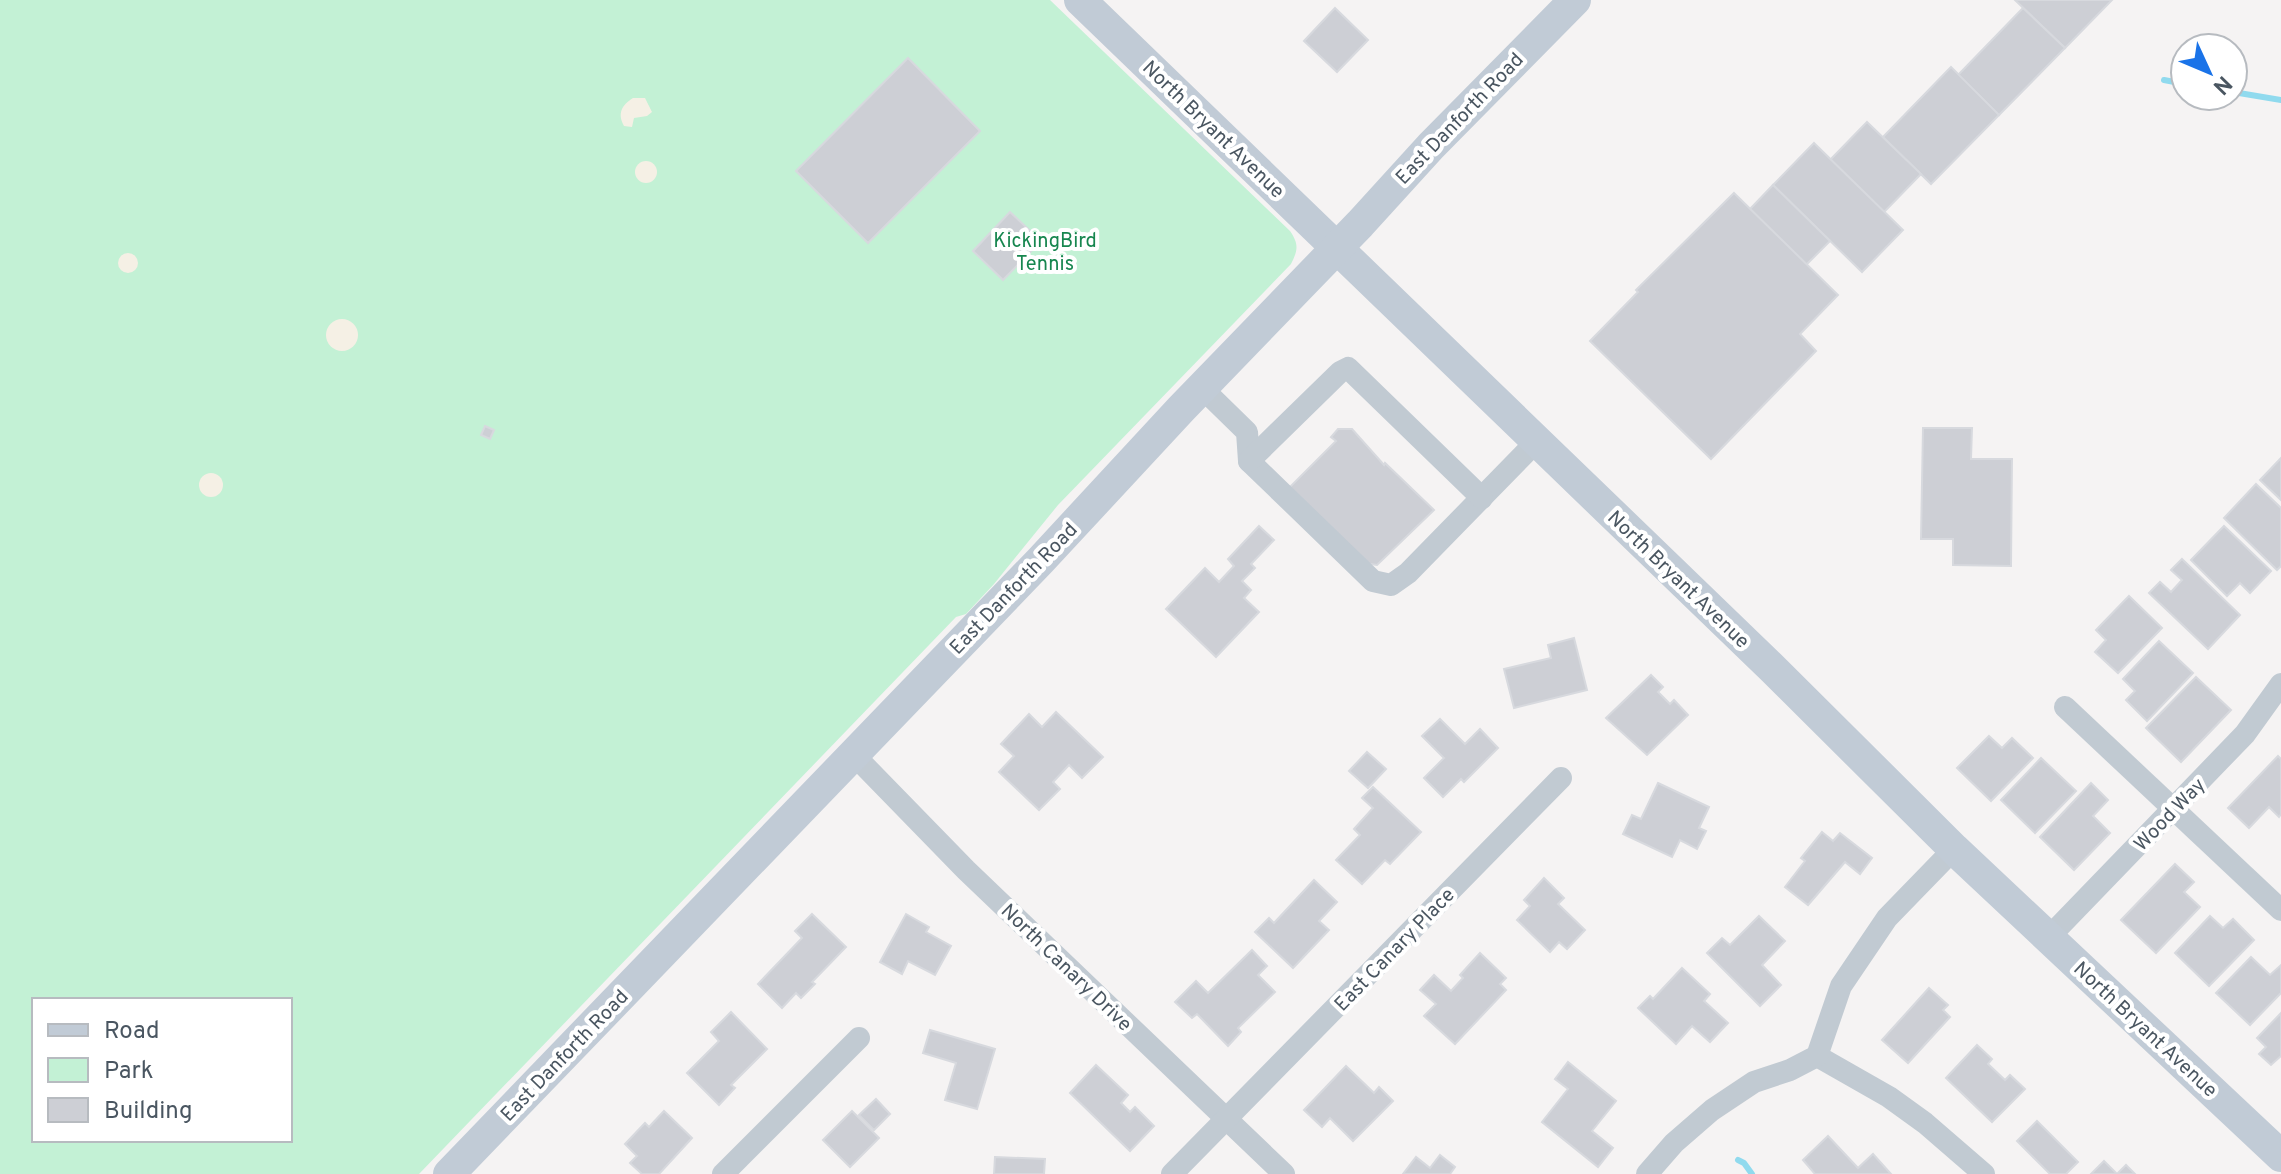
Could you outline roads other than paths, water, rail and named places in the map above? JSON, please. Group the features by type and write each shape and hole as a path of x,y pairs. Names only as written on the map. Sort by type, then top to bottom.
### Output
{"street":[{"name":"North Bryant Avenue","path":"1080,0 1954,849 2281,1156"},
{"name":"East Danforth Road","path":"449,1174 1041,560 1431,146 1575,0"},
{"path":"1249,461 1340,372 1348,368 1482,498"},
{"path":"1202,388 1247,432 1249,461 1373,581 1391,585 1408,573 1537,441"},
{"name":"Wood Way","path":"2049,937 2245,734 2281,684"},
{"path":"2065,707 2281,910"},
{"name":"North Canary Drive","path":"854,755 966,870 1284,1174"},
{"name":"East Canary Place","path":"1172,1174 1561,778"},
{"path":"1647,1174 1674,1143 1712,1110 1754,1082 1790,1070 1817,1056 1841,986 1887,918 1954,849"},
{"path":"723,1174 859,1038"},
{"path":"1817,1056 1889,1097 1925,1123 1984,1174"}],"waterway":[{"path":"2164,80 2169,81"},
{"path":"2249,95 2281,100"},
{"path":"1738,1160 1752,1174"}],"park label":[{"name":"KickingBird Tennis","path":"1045,252"}]}
